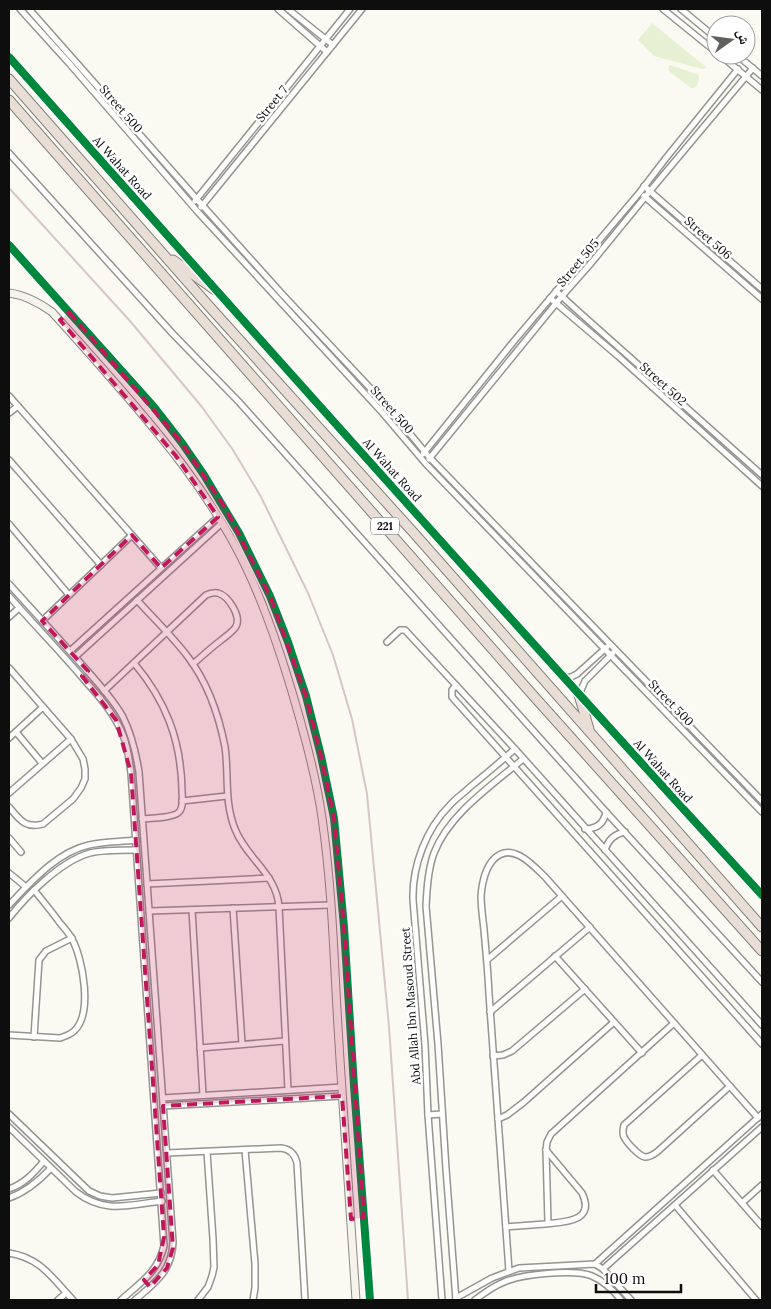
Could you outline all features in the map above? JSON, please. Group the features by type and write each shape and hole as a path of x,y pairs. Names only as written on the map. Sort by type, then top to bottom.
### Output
{"highway":[{"name":"Al Wahat Road","path":"9,79 762,925"},
{"name":"221","path":"9,100 530,693 762,951"},
{"path":"160,250 215,290"},
{"path":"579,695 590,732"}],"street":[{"name":"Street 500","path":"20,9 197,211 380,410 426,464 762,812"},
{"name":"Street 500","path":"29,9 282,294 387,406 424,452 762,801"},
{"path":"288,9 333,45"},
{"name":"Street 7","path":"192,205 350,9"},
{"name":"Street 7","path":"197,211 362,9"},
{"path":"663,9 706,44"},
{"path":"681,9 706,30"},
{"path":"281,10 327,52"},
{"name":"Al Wahat Road","path":"9,57 215,290 579,695 762,895"},
{"path":"68,62 73,58"},
{"path":"732,65 762,90"},
{"path":"749,65 762,76"},
{"name":"Street 505","path":"426,464 562,296 753,68"},
{"name":"Street 505","path":"420,457 550,298 640,192 738,70"},
{"path":"106,106 111,101"},
{"name":"221","path":"9,152 174,334 245,409 624,832 762,982"},
{"path":"159,167 165,162"},
{"name":"Street 506","path":"644,186 762,289"},
{"name":"Street 506","path":"640,192 762,299"},
{"path":"11,248 154,407 182,444 226,509 254,562 280,620 306,696 334,818 370,1300"},
{"name":"Street 502","path":"556,291 761,474"},
{"path":"9,293 36,301 52,312 132,402 176,456 220,520 246,567 278,646 310,758 322,818 331,905 356,1300"},
{"name":"Street 502","path":"550,298 618,356 762,486"},
{"path":"60,320 69,312"},
{"path":"9,396 161,568"},
{"path":"9,413 18,406"},
{"path":"9,460 101,565"},
{"path":"755,480 761,474"},
{"path":"70,651 161,568 220,520"},
{"path":"75,656 137,600 220,520"},
{"path":"9,524 69,595"},
{"path":"42,621 132,536"},
{"path":"9,584 88,671 123,716 133,742 139,772 173,1248 172,1258 167,1268 135,1300"},
{"path":"104,691 206,595 214,593 222,595 237,614 236,625 230,633 193,664"},
{"path":"9,596 107,706 124,736 128,752 136,840 164,1246 162,1256 152,1272 121,1300"},
{"path":"137,600 193,664 211,700 219,723 224,747 227,796 236,832 245,848 258,862 277,892 288,1090"},
{"path":"9,617 19,608"},
{"path":"571,615 577,610"},
{"path":"387,642 398,631 405,630 515,749 762,1025"},
{"path":"564,678 577,674 611,643"},
{"path":"579,695 585,681 617,650"},
{"path":"134,663 154,689 168,718 180,758 182,808 174,816 142,819"},
{"path":"9,668 71,739 83,759 85,769 85,779 76,796 43,824 25,824 9,807"},
{"path":"82,676 88,671"},
{"path":"9,678 14,674"},
{"path":"456,685 452,690 452,697 762,1044"},
{"path":"666,712 671,706"},
{"path":"9,738 43,707"},
{"path":"16,732 42,764"},
{"path":"696,743 701,737"},
{"path":"9,793 71,739"},
{"name":"Abd Allah Ibn Masoud Street","path":"442,1300 413,895 414,878 423,846 439,817 450,804 515,749"},
{"name":"Abd Allah Ibn Masoud Street","path":"456,1299 439,1050 426,906 429,870 438,845 452,822 464,809 523,759"},
{"path":"182,801 227,796"},
{"path":"585,829 591,829 600,825 606,812"},
{"path":"605,850 608,843 614,837 624,832"},
{"path":"9,838 21,852"},
{"path":"9,905 54,862 77,849 89,844 136,840"},
{"path":"9,918 34,890 69,863 91,853 136,850"},
{"path":"509,1271 481,896 486,873 494,859 501,854 508,853 516,854 526,859 562,896 702,1055 760,1116 595,1264"},
{"path":"327,861 338,860"},
{"path":"9,873 26,887"},
{"path":"147,884 269,878"},
{"path":"9,1036 60,1038 68,1036 75,1031 82,1017 84,982 78,952 72,938 34,890"},
{"path":"487,960 562,896"},
{"path":"149,911 331,905"},
{"path":"233,908 242,1044"},
{"path":"192,910 202,1095"},
{"path":"490,1012 590,927"},
{"path":"34,1037 39,960 46,951 72,938"},
{"path":"555,956 642,1053"},
{"path":"493,1056 503,1055 512,1051 584,989"},
{"path":"498,1119 507,1115 524,1102 614,1022"},
{"path":"548,1223 546,1150 551,1134 674,1023"},
{"path":"200,1048 286,1041"},
{"path":"702,1055 624,1125 622,1131 624,1137 638,1154 645,1157 657,1152 730,1086"},
{"path":"163,1098 342,1087"},
{"path":"163,1106 342,1096"},
{"path":"9,1114 89,1191 100,1196 112,1198 161,1193"},
{"path":"428,1115 442,1114"},
{"path":"603,1269 762,1127"},
{"path":"9,1128 76,1192 87,1200 99,1205 112,1207 162,1201"},
{"path":"167,1154 284,1148 290,1151 296,1160 305,1300"},
{"path":"244,1150 254,1250 255,1288 252,1300"},
{"path":"506,1227 567,1222 577,1219 582,1214 585,1200 582,1193 546,1150"},
{"path":"198,1300 208,1287 214,1267 214,1239 207,1152"},
{"path":"9,1189 36,1172 44,1161"},
{"path":"9,1198 30,1188 51,1168"},
{"path":"713,1170 762,1226"},
{"path":"742,1203 762,1185"},
{"path":"675,1205 756,1300"},
{"path":"350,1219 364,1218"},
{"path":"9,1253 20,1254 39,1264 73,1300"},
{"path":"456,1299 492,1278 509,1271 524,1268 595,1264 603,1269 631,1300"},
{"path":"550,1266 552,1274"},
{"path":"475,1300 495,1286 513,1278 579,1273 602,1281 621,1300"},
{"path":"144,1280 150,1287"},
{"path":"58,1300 66,1293"}],"highlighted area":[{"path":"69,312 182,443 226,509 270,596 306,696 321,756 334,818 344,927 364,1218 351,1219 342,1096 163,1106 173,1248 167,1268 150,1287 144,1280 158,1265 164,1237 131,773 116,720 82,676 88,671 42,621 132,535 161,568 218,517 176,456 60,320"}],"green space":[{"path":"652,23 707,68 702,69 654,56 638,40"},
{"path":"670,65 699,75 695,87 691,88 669,71"}],"railway":[{"path":"9,188 130,321 202,407 233,450 260,495 308,593 333,655 352,719 367,794 389,1027 408,1300"}],"cycle path":[{"path":"9,57 384,478 762,895"},
{"path":"9,245 154,407 182,443 239,533 270,596 288,642 306,696 334,818 344,927 370,1300"}]}
